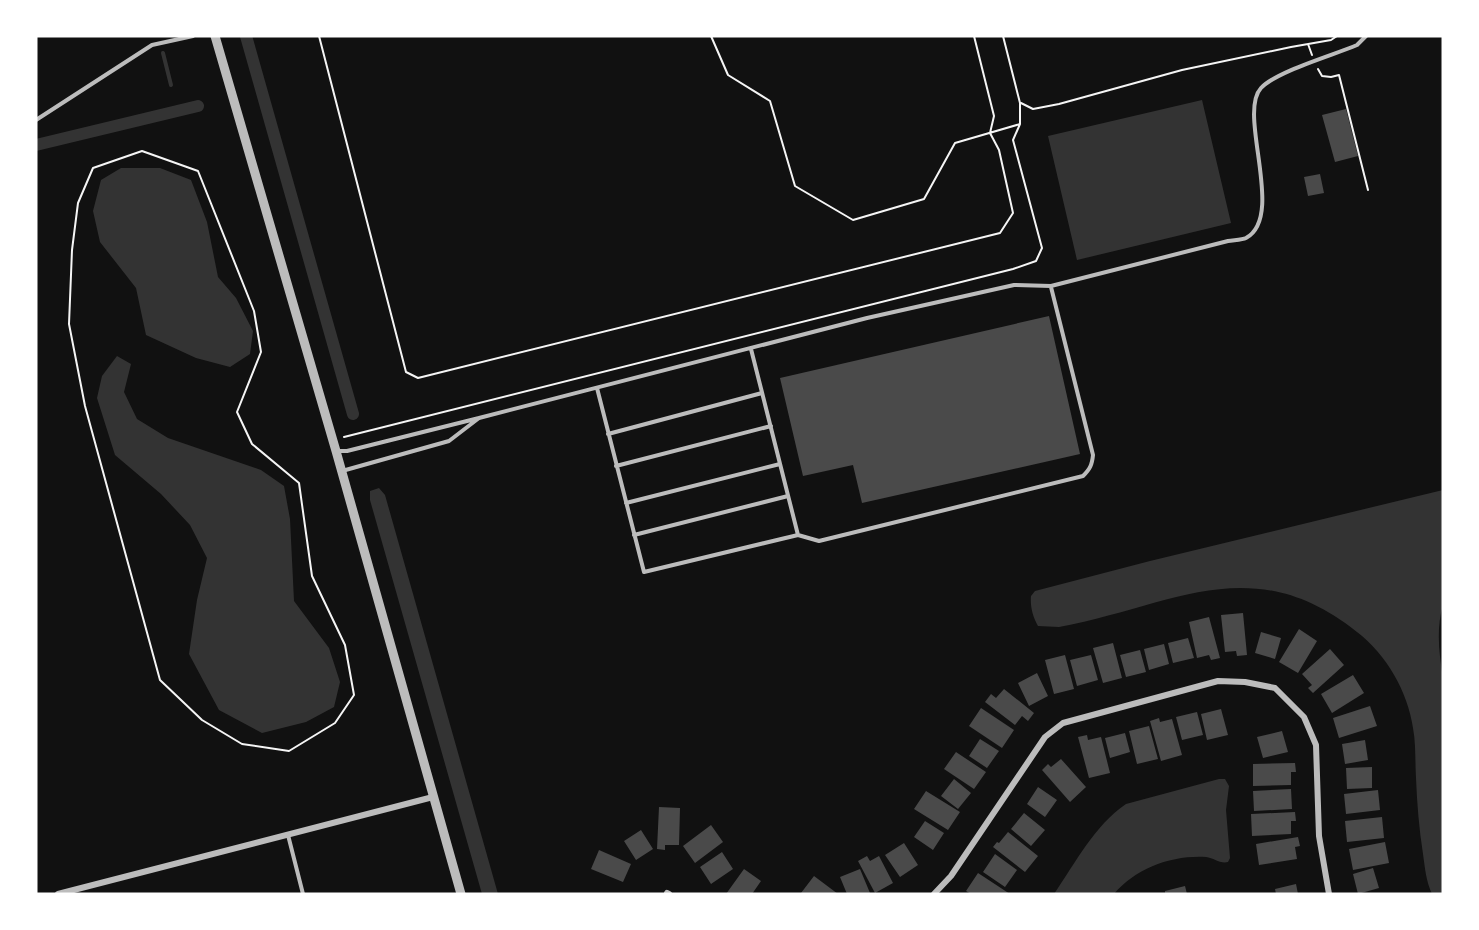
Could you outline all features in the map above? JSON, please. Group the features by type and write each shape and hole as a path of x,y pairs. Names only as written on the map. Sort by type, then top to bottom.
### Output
{"street":[{"path":"215,36 342,471 461,894"},
{"path":"934,894 951,876 1045,737 1063,723 1218,681 1245,682 1275,688 1304,717 1316,745 1319,836 1329,894"},
{"path":"58,894 433,797"}],"lane":[{"path":"36,120 152,45 193,36"},
{"path":"336,451 348,451 867,318 1014,285 1051,286 1246,238 1258,226 1263,203 1254,108 1259,90 1274,78 1357,45 1366,36"},
{"path":"597,388 644,572 798,535 819,541 1083,476 1092,465 1093,455 1051,286"},
{"path":"751,349 798,535"},
{"path":"608,434 762,393"},
{"path":"342,471 449,441 479,418"},
{"path":"616,466 771,426"},
{"path":"626,502 780,464"},
{"path":"634,536 788,496"},
{"path":"288,834 303,894"}],"path":[{"path":"319,36 406,372 418,378 1000,233 1012,213 999,150 990,133 994,116 974,36"},
{"path":"711,36 728,75 770,101 795,186 853,220 924,199 955,143 1020,124"},
{"path":"344,437 636,361 1013,269 1036,261 1042,248 1013,140 1020,124 1020,103 1003,36"},
{"path":"1020,103 1033,109 1182,70 1331,40 1338,36"},
{"path":"1308,44 1322,76 1339,75 1368,190"},
{"path":"142,152 198,171 254,311 261,352 237,412 252,444 299,483 312,576 345,645 354,695 335,723 290,751 242,744 202,720 160,680 85,405 69,324 72,250 78,203 93,168 142,152"}],"shaded area":[{"path":"1202,100 1231,223 1077,260 1048,136"},
{"path":"121,168 160,168 191,180 207,222 218,277 236,298 253,331 250,354 230,367 196,358 146,335 136,288 100,242 93,211 101,180"},
{"path":"117,356 131,364 124,392 137,419 168,438 261,470 284,486 290,519 294,601 329,648 340,682 334,707 306,722 262,733 219,710 189,654 197,600 207,558 190,525 161,494 115,455 97,398 102,376"},
{"path":"379,488 385,495 498,894 482,894 370,500 370,491"},
{"path":"1443,490 1443,605 1439,650 1443,678 1443,894 1432,894 1426,874 1418,816 1414,734 1406,701 1386,663 1368,641 1357,632 1318,607 1282,593 1246,588 1211,590 1175,597 1059,627 1038,626 1033,615 1031,596 1035,591"},
{"path":"1225,779 1229,786 1226,810 1230,858 1228,862 1206,857 1180,858 1144,870 1114,894 1054,894 1095,834 1126,804"}],"building":[{"path":"1346,109 1358,156 1335,162 1322,115"},
{"path":"1320,174 1324,193 1308,196 1304,177"},
{"path":"1049,316 1080,454 862,503 853,465 803,476 780,378"},
{"path":"1243,613 1247,655 1237,656 1236,651 1225,652 1221,615"},
{"path":"1209,617 1220,658 1211,660 1209,655 1197,658 1189,622"},
{"path":"1299,629 1317,641 1298,673 1279,662"},
{"path":"1261,632 1281,638 1275,659 1255,653"},
{"path":"1188,638 1194,658 1173,663 1168,643"},
{"path":"1113,643 1122,678 1103,683 1093,648"},
{"path":"1164,644 1169,664 1149,670 1144,649"},
{"path":"1330,649 1344,665 1313,693 1308,688 1312,685 1302,674"},
{"path":"1140,650 1146,672 1126,677 1120,655"},
{"path":"1065,655 1074,689 1054,694 1045,660"},
{"path":"1091,655 1098,680 1077,686 1070,660"},
{"path":"1037,673 1048,696 1029,706 1018,683"},
{"path":"1353,675 1364,693 1332,713 1321,694"},
{"path":"1004,689 1034,713 1028,721 1022,716 1015,725 985,702 991,694 996,698"},
{"path":"1370,706 1377,726 1339,738 1333,718"},
{"path":"981,708 1014,730 1002,748 969,726"},
{"path":"1221,709 1228,735 1207,740 1201,714"},
{"path":"1197,712 1203,735 1182,740 1176,717"},
{"path":"1159,718 1160,722 1172,719 1182,755 1161,761 1150,721"},
{"path":"1149,726 1158,759 1137,764 1129,731"},
{"path":"1282,731 1288,752 1263,758 1257,737"},
{"path":"1125,733 1130,752 1110,758 1105,738"},
{"path":"1087,735 1088,740 1101,737 1110,773 1089,778 1078,737"},
{"path":"980,739 999,751 987,768 969,756"},
{"path":"1365,740 1368,760 1345,764 1342,744"},
{"path":"956,752 986,772 974,789 944,769"},
{"path":"1061,759 1086,787 1070,802 1042,770 1048,764 1051,767"},
{"path":"1295,763 1296,772 1291,772 1291,785 1253,786 1253,764"},
{"path":"1372,767 1372,788 1347,789 1346,768"},
{"path":"954,779 971,793 958,809 941,796"},
{"path":"1038,787 1057,800 1045,817 1027,804"},
{"path":"1291,789 1292,809 1254,811 1253,791"},
{"path":"1378,790 1380,810 1346,814 1344,794"},
{"path":"926,791 960,812 948,830 914,809"},
{"path":"659,807 680,808 679,845 665,845 665,850 657,849"},
{"path":"1295,812 1296,821 1291,821 1291,834 1252,836 1251,814"},
{"path":"1024,813 1045,830 1031,846 1011,829"},
{"path":"1382,817 1384,838 1347,842 1345,821"},
{"path":"925,821 944,833 933,850 914,837"},
{"path":"711,825 723,842 695,863 683,846"},
{"path":"641,830 653,849 636,860 624,841"},
{"path":"1008,832 1038,856 1025,872 993,847"},
{"path":"1298,837 1300,846 1295,847 1297,859 1259,865 1256,844"},
{"path":"1385,842 1389,863 1353,870 1349,849"},
{"path":"904,843 918,865 900,877 885,855"},
{"path":"599,850 631,864 623,882 591,869"},
{"path":"722,852 733,869 711,884 700,867"},
{"path":"995,854 1017,870 1005,887 983,872"},
{"path":"867,856 870,861 879,856 893,883 875,893 858,861"},
{"path":"1373,868 1379,888 1358,894 1353,874"},
{"path":"744,869 761,881 752,894 726,894"},
{"path":"860,869 870,893 847,894 840,877"},
{"path":"978,873 1010,894 971,894 966,891"},
{"path":"814,876 838,894 801,893"},
{"path":"1296,884 1298,894 1276,894 1275,889"},
{"path":"1185,886 1187,894 1165,894 1165,891"}],"waterway":[{"path":"246,36 353,414"},
{"path":"163,53 171,85"},
{"path":"36,145 198,106"}]}
